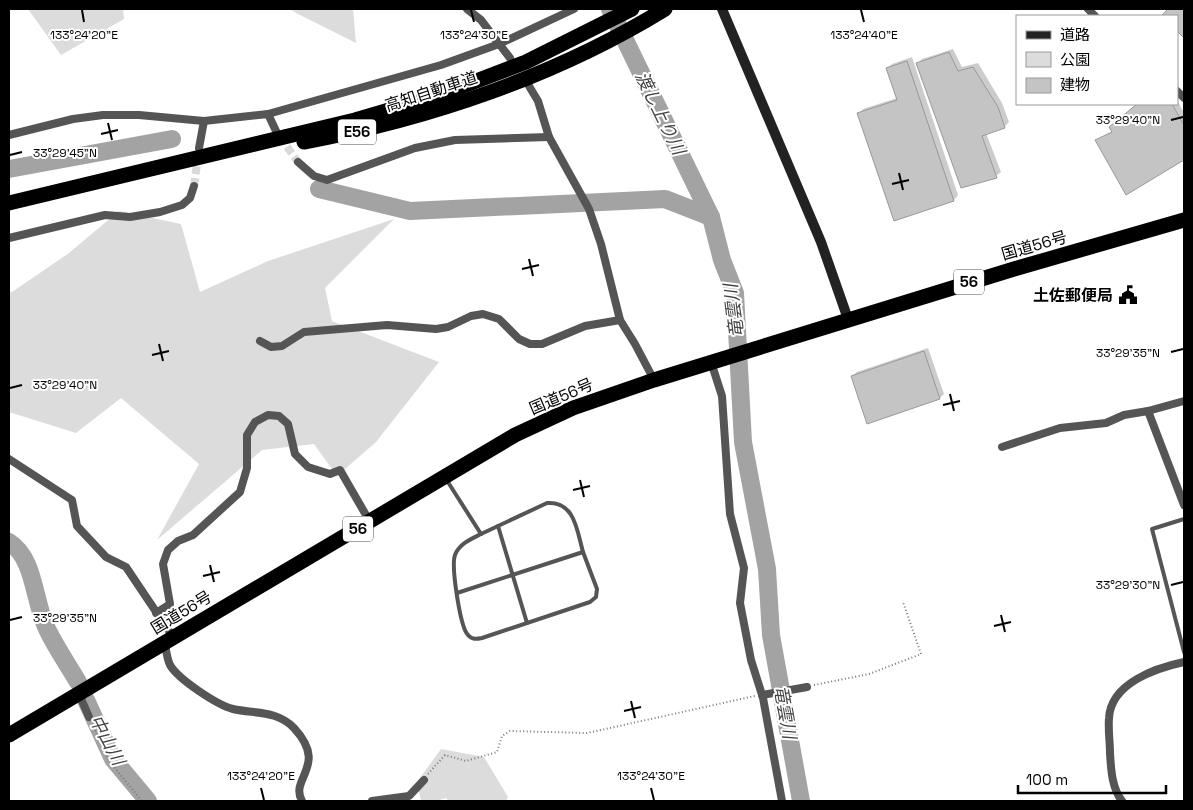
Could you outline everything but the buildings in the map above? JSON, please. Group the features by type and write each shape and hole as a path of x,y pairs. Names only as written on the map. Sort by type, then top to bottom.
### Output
{"highway":[{"name":"高知自動車道","path":"9,203 356,120 437,96 526,62 632,9"},
{"name":"高知自動車道","path":"106,180 357,132 442,108 532,75 596,46 665,9"},
{"name":"国道56号","path":"9,735 515,435 565,412 654,380 848,319 1184,220"}],"street":[{"path":"467,9 481,20 510,58"},
{"path":"9,135 72,119 103,114 204,121 268,114 441,65 499,44 574,9"},
{"path":"722,9 821,242 848,319"},
{"path":"529,86 538,101 549,137 589,209 601,244 620,320 654,380"},
{"path":"268,114 276,131"},
{"path":"199,148 204,121"},
{"path":"298,162 314,176 327,180 415,148 456,140 549,137"},
{"path":"9,238 105,215 130,217 160,212 182,205 190,198 194,186"},
{"path":"260,341 271,347 282,346 304,332 388,325 436,329 448,327 471,316 483,314 499,319 519,339 530,344 542,344 586,326 620,320"},
{"path":"717,360 722,396 730,514 744,568 740,603 751,660 762,695 782,801"},
{"path":"1002,447 1060,428 1106,423 1124,414 1148,411 1184,401"},
{"path":"1148,411 1184,505"},
{"path":"156,613 170,604 163,564 168,550 178,541 193,535 240,492 247,468 247,435 255,422 268,415 279,416 288,424 296,454 308,467 330,474 340,470 370,522"},
{"path":"9,459 72,500 77,526 106,557 126,567 156,613 169,640 170,664 176,673 212,699 232,709 277,716 293,727 305,743 310,757 308,769 299,785 298,794 302,801"},
{"path":"1122,801 1112,779 1109,717 1114,701 1125,688 1147,673 1184,662"},
{"path":"762,695 807,686"},
{"path":"79,694 89,717"},
{"path":"372,801 409,796 424,780"}],"lane":[{"path":"444,477 481,534"},
{"path":"558,502 568,508 575,523 583,552 597,589 596,597 590,602 527,623 474,639 468,636 464,628 452,563 455,553 469,540 481,534 547,503 558,502"},
{"path":"1184,519 1152,529 1184,652"},
{"path":"498,526 527,623"},
{"path":"457,593 583,552"}],"path":[{"path":"807,686 869,674 921,654 903,602"},
{"path":"424,780 445,755 466,761 497,752 502,736 510,731 587,733 762,695"},
{"path":"89,717 109,761 142,801"}],"green space":[{"path":"28,9 123,9 124,19 61,55"},
{"path":"290,9 353,9 356,43 296,13"},
{"path":"119,211 181,224 200,292 268,261 394,219 325,288 332,321 439,362 376,442 337,476 314,444 262,450 157,540 199,464 121,398 76,433 9,412 9,291 12,292 69,253"},
{"path":"441,749 484,757 508,797 506,801 449,801 446,798 436,801 421,801 417,782"}],"waterway":[{"name":"竜雲川","path":"610,9 711,217 722,260 735,293 743,442 767,569 771,635 801,801"},
{"name":"竜雲川","path":"9,169 172,139"},
{"name":"竜雲川","path":"319,189 410,211 665,199 711,217"},
{"name":"中山川","path":"9,542 24,559 29,570 43,620 78,682"},
{"name":"中山川","path":"86,700 113,759 148,801"}],"tunnel":[{"path":"280,137 298,162"},
{"path":"194,186 198,157"}],"place":[{"name":"土佐郵便局","path":"1128,295"}],"water label":[{"name":"渡し上り川","path":"660,113"}]}
